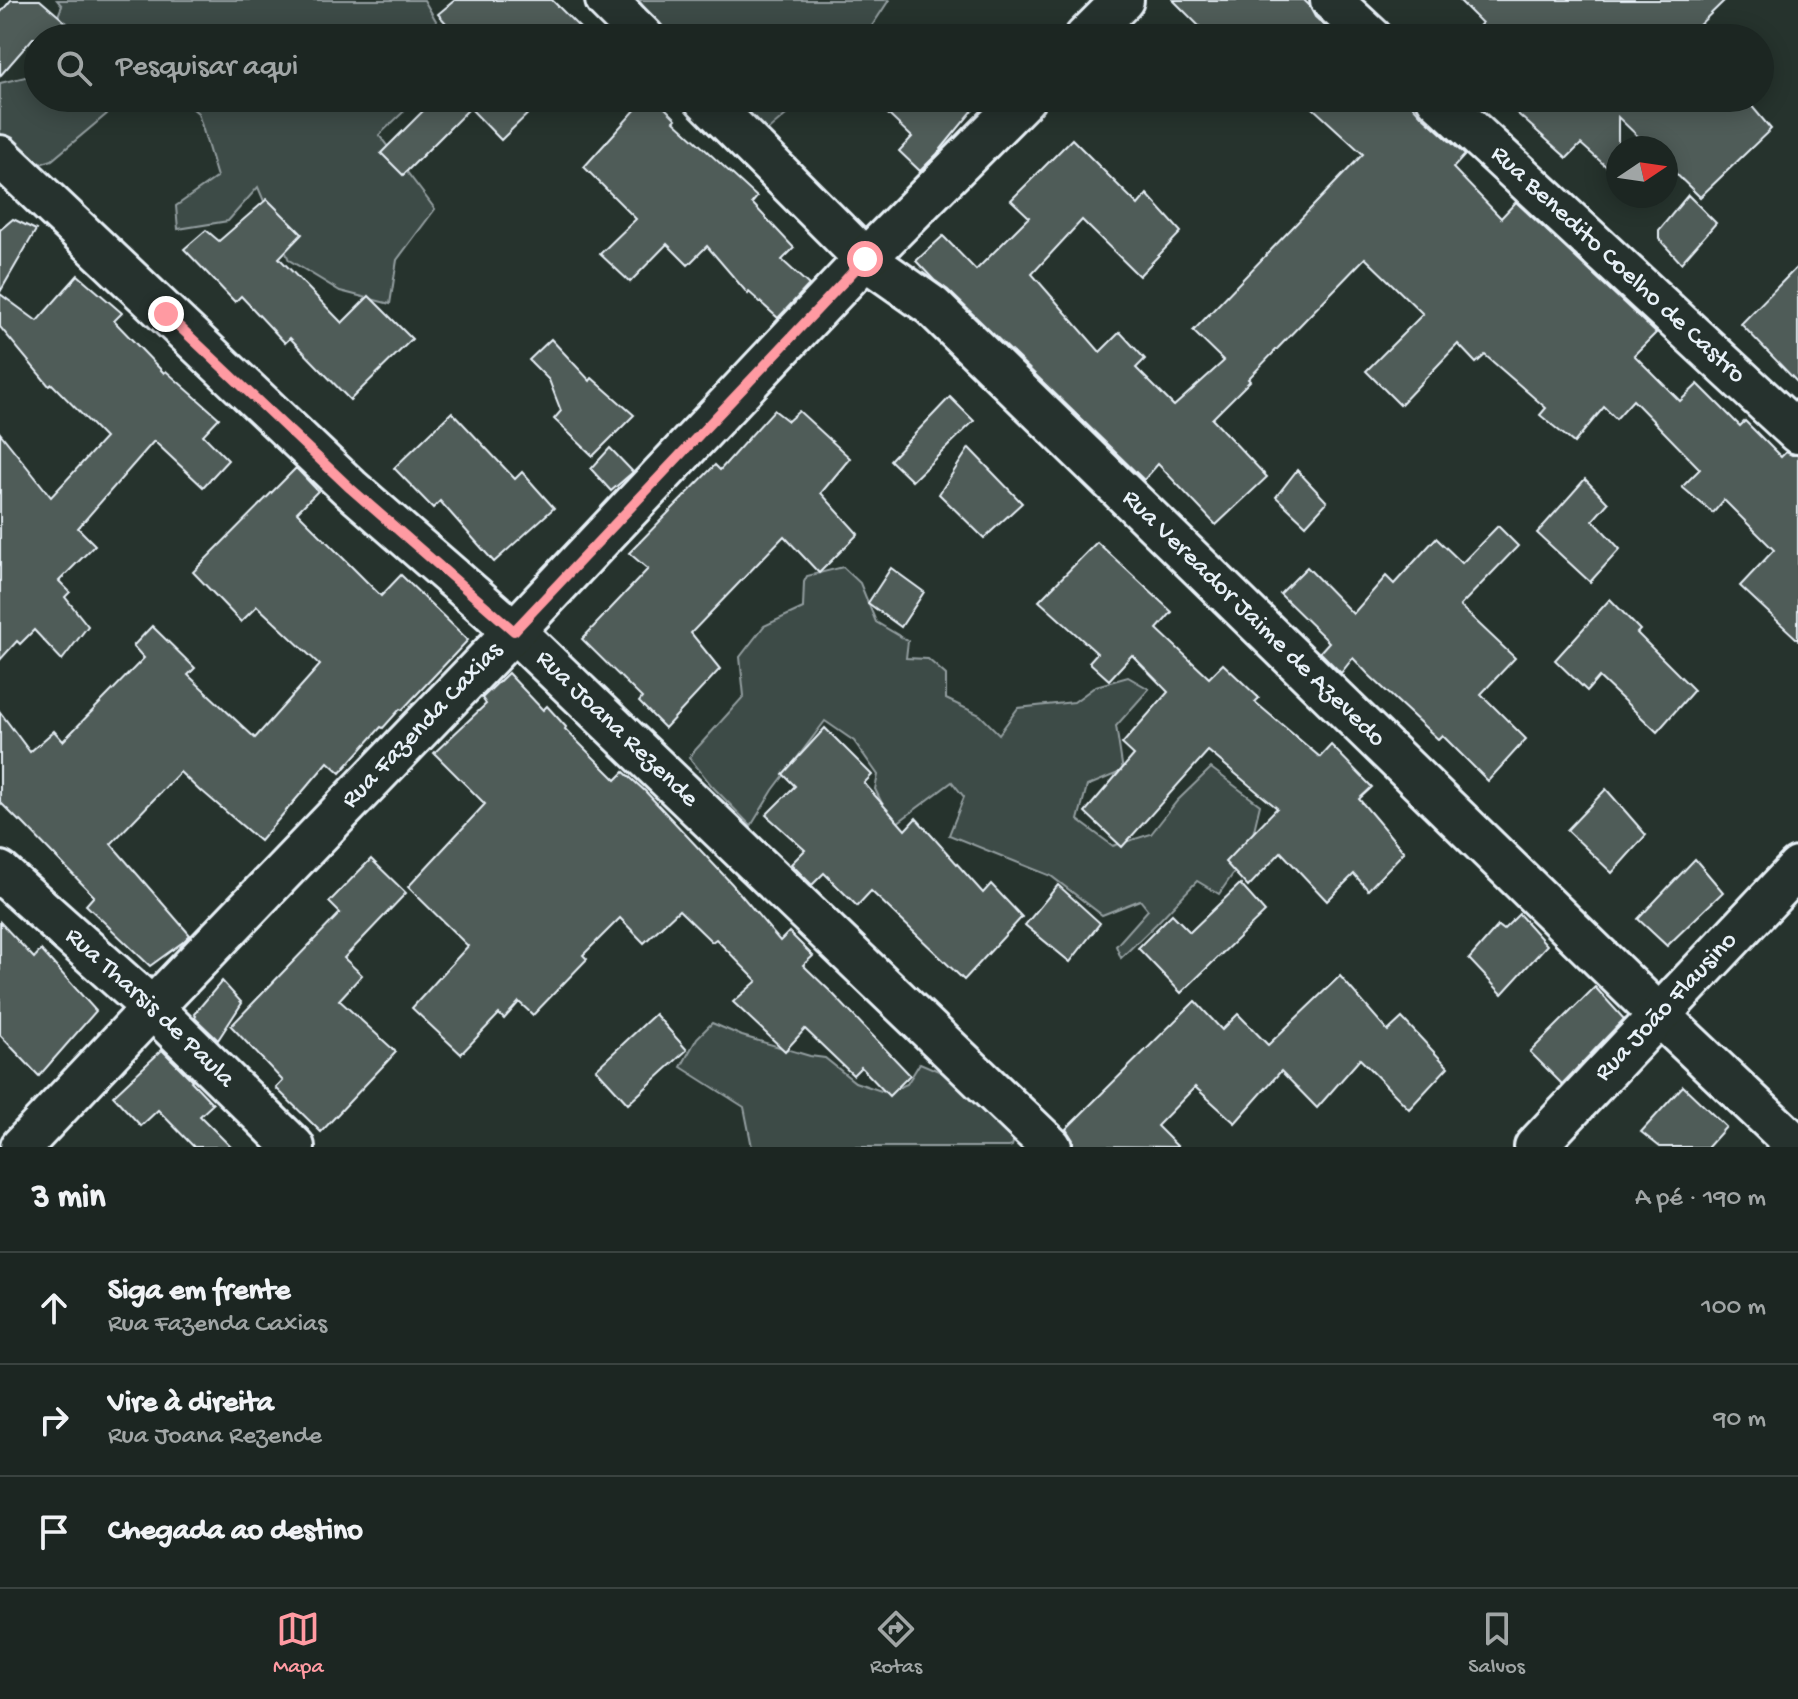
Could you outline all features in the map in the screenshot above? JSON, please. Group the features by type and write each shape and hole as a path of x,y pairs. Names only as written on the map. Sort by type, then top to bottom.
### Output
{"street":[{"path":"606,0 630,24"},
{"path":"1099,24 1123,0"},
{"path":"1331,0 1357,24"},
{"name":"Rua Vereador Jaime de Azevedo","path":"718,112 865,259 932,306 1798,1147"},
{"name":"Rua Fazenda Caxias","path":"21,1147 865,259 1011,112"},
{"name":"Rua Benedito Coelho de Castro","path":"1452,112 1798,433"},
{"name":"Rua Joana Rezende","path":"0,156 350,488 514,631 1051,1147"},
{"name":"Rua João Flausino","path":"1535,1147 1798,868"},
{"name":"Rua Tharsis de Paula","path":"0,872 152,1008 294,1147"}],"shaded area":[{"path":"57,0 424,0 438,24 55,24 62,6"},
{"path":"639,0 889,0 873,24 655,24"},
{"path":"24,77 24,112 109,112 52,160 0,177 0,83"},
{"path":"403,112 379,135 435,209 397,260 390,304 340,291 289,260 258,187 228,221 178,229 176,206 217,177 198,113"},
{"path":"745,112 790,112 766,132"},
{"path":"843,567 860,583 876,622 908,641 906,658 928,659 946,675 946,699 980,715 999,734 1018,708 1074,702 1096,686 1128,677 1149,689 1116,726 1123,771 1087,786 1078,820 1113,846 1151,834 1177,801 1211,768 1260,805 1249,851 1219,894 1197,881 1121,958 1116,946 1148,910 1140,900 1102,915 1051,876 949,835 964,797 952,782 893,826 875,789 878,775 854,741 825,721 773,790 751,826 689,757 744,696 740,657 764,626 803,608 807,576"},
{"path":"712,1023 742,1036 825,1058 855,1082 887,1093 907,1084 920,1063 974,1086 1018,1124 1012,1146 752,1147 744,1107 681,1067 697,1038"}],"building":[{"path":"11,0 40,0 68,24 24,24 24,48 0,76 0,13"},
{"path":"455,0 552,0 576,24 447,24 438,14"},
{"path":"1173,0 1304,0 1323,24 1197,24"},
{"path":"1459,0 1725,0 1700,24 1482,23"},
{"path":"422,112 466,112 403,175 381,153"},
{"path":"474,112 530,112 501,140"},
{"path":"633,112 669,112 676,119 674,121 757,197 752,203 794,248 782,260 809,285 778,318 748,294 707,246 688,265 667,244 630,282 600,254 636,219 584,167"},
{"path":"886,112 972,112 920,171 899,151 912,137"},
{"path":"1317,112 1418,112 1465,155 1453,168 1501,218 1516,202 1656,333 1634,355 1680,401 1698,384 1740,426 1745,421 1781,457 1786,452 1798,455 1798,640 1740,586 1774,550 1724,500 1713,513 1682,487 1700,469 1633,400 1616,419 1604,407 1574,443 1540,415 1546,408 1485,355 1476,363 1458,344 1400,405 1366,371 1423,314 1365,258 1212,419 1267,477 1216,525 1158,464 1144,480 916,261 943,236 976,270 1029,217 1011,200 1072,139 1138,205 1147,194 1181,232 1139,276 1082,220 1032,274 1100,352 1120,332 1145,359 1136,368 1174,406 1224,361 1193,331 1363,154"},
{"path":"1516,112 1757,112 1771,129 1700,197 1678,176 1678,136 1638,136 1618,117 1618,136 1606,136 1606,166 1581,144 1567,158"},
{"path":"1688,195 1716,223 1681,263 1659,239 1659,230"},
{"path":"267,199 302,234 279,258 342,323 369,296 412,339 350,400 290,338 285,343 241,296 235,302 184,249 206,230 219,241"},
{"path":"13,219 36,230 0,292 0,230"},
{"path":"1798,266 1798,383 1741,324"},
{"path":"78,275 122,313 114,321 164,373 166,371 219,418 203,435 228,460 203,487 154,441 78,528 95,545 59,581 70,592 65,597 88,626 62,660 34,630 20,644 17,641 0,660 0,433 51,497 105,438 52,384 49,386 0,327 0,294 37,321"},
{"path":"551,339 590,381 592,378 634,415 593,456 554,419 561,411 549,380 529,360"},
{"path":"950,397 974,421 912,481 890,460"},
{"path":"774,410 788,421 799,411 850,458 821,493 858,534 819,573 784,536 691,633 720,669 665,728 639,702 642,698 582,639 648,569 629,553 715,465 720,470"},
{"path":"452,412 515,479 522,472 554,508 494,562 440,501 433,508 394,468"},
{"path":"610,448 633,472 611,491 591,469"},
{"path":"969,448 1022,503 984,538 939,494"},
{"path":"296,468 318,491 297,512 381,596 401,575 468,640 340,773 328,762 260,841 180,772 111,844 190,935 150,966 86,905 94,896 0,802 0,712 30,752 54,731 63,741 144,658 133,646 152,626 195,668 188,675 255,738 320,665 257,606 241,622 193,572"},
{"path":"1297,470 1327,502 1306,525 1276,497"},
{"path":"1585,479 1608,503 1593,520 1620,549 1590,582 1537,533"},
{"path":"1498,526 1518,546 1460,606 1515,658 1481,694 1526,739 1488,781 1442,735 1438,739 1353,658 1341,673 1320,652 1329,642 1280,594 1307,567 1353,614 1386,576 1394,584 1436,538 1462,563"},
{"path":"1097,542 1172,612 1157,629 1209,678 1223,664 1259,698 1255,702 1320,757 1331,745 1372,787 1359,799 1404,852 1368,890 1354,874 1327,901 1281,852 1248,887 1225,862 1277,808 1208,751 1122,847 1085,812 1134,755 1122,744 1168,692 1132,655 1109,680 1089,662 1097,653 1039,601"},
{"path":"891,568 924,592 901,627 868,603"},
{"path":"1610,599 1640,630 1637,633 1694,690 1657,732 1599,677 1587,691 1555,660"},
{"path":"508,673 543,710 547,706 565,729 616,780 624,772 645,791 732,884 780,941 789,932 813,956 803,965 910,1075 889,1096 861,1067 853,1075 805,1029 785,1051 733,1002 757,981 716,939 712,942 679,910 644,943 620,918 583,955 587,959 533,1015 519,1002 504,1019 499,1014 461,1054 412,1008 468,946 408,887 485,804 434,753 486,704 482,698"},
{"path":"825,728 872,775 864,783 905,830 916,818 983,893 991,884 1022,917 964,980 871,891 857,906 824,873 812,885 791,864 805,850 766,815 795,786 783,774"},
{"path":"1606,789 1646,835 1612,873 1567,830"},
{"path":"371,859 406,893 344,958 362,975 339,1000 396,1052 321,1132 276,1088 283,1081 231,1026 340,913 329,902"},
{"path":"1695,859 1723,892 1667,946 1638,919"},
{"path":"1240,884 1265,912 1181,993 1138,948 1172,914 1190,932"},
{"path":"1058,885 1100,923 1070,962 1025,925"},
{"path":"1519,914 1547,945 1502,994 1469,959 1498,926 1503,930"},
{"path":"0,922 34,958 41,950 96,1011 39,1076 0,1035"},
{"path":"1340,976 1388,1031 1402,1018 1448,1067 1409,1109 1360,1059 1317,1108 1281,1071 1235,1123 1195,1087 1157,1126 1178,1147 1073,1146 1066,1129 1195,1001 1222,1030 1238,1014 1268,1045"},
{"path":"222,981 242,1003 218,1040 194,1014"},
{"path":"1595,987 1624,1019 1562,1084 1530,1052"},
{"path":"655,1014 687,1050 628,1104 596,1069"},
{"path":"162,1050 213,1104 200,1116 231,1147 194,1147 158,1110 141,1126 113,1096"},
{"path":"1683,1086 1726,1127 1708,1147 1660,1147 1641,1132"}],"route":[{"path":"166,314 350,488 514,631 865,259"}]}
